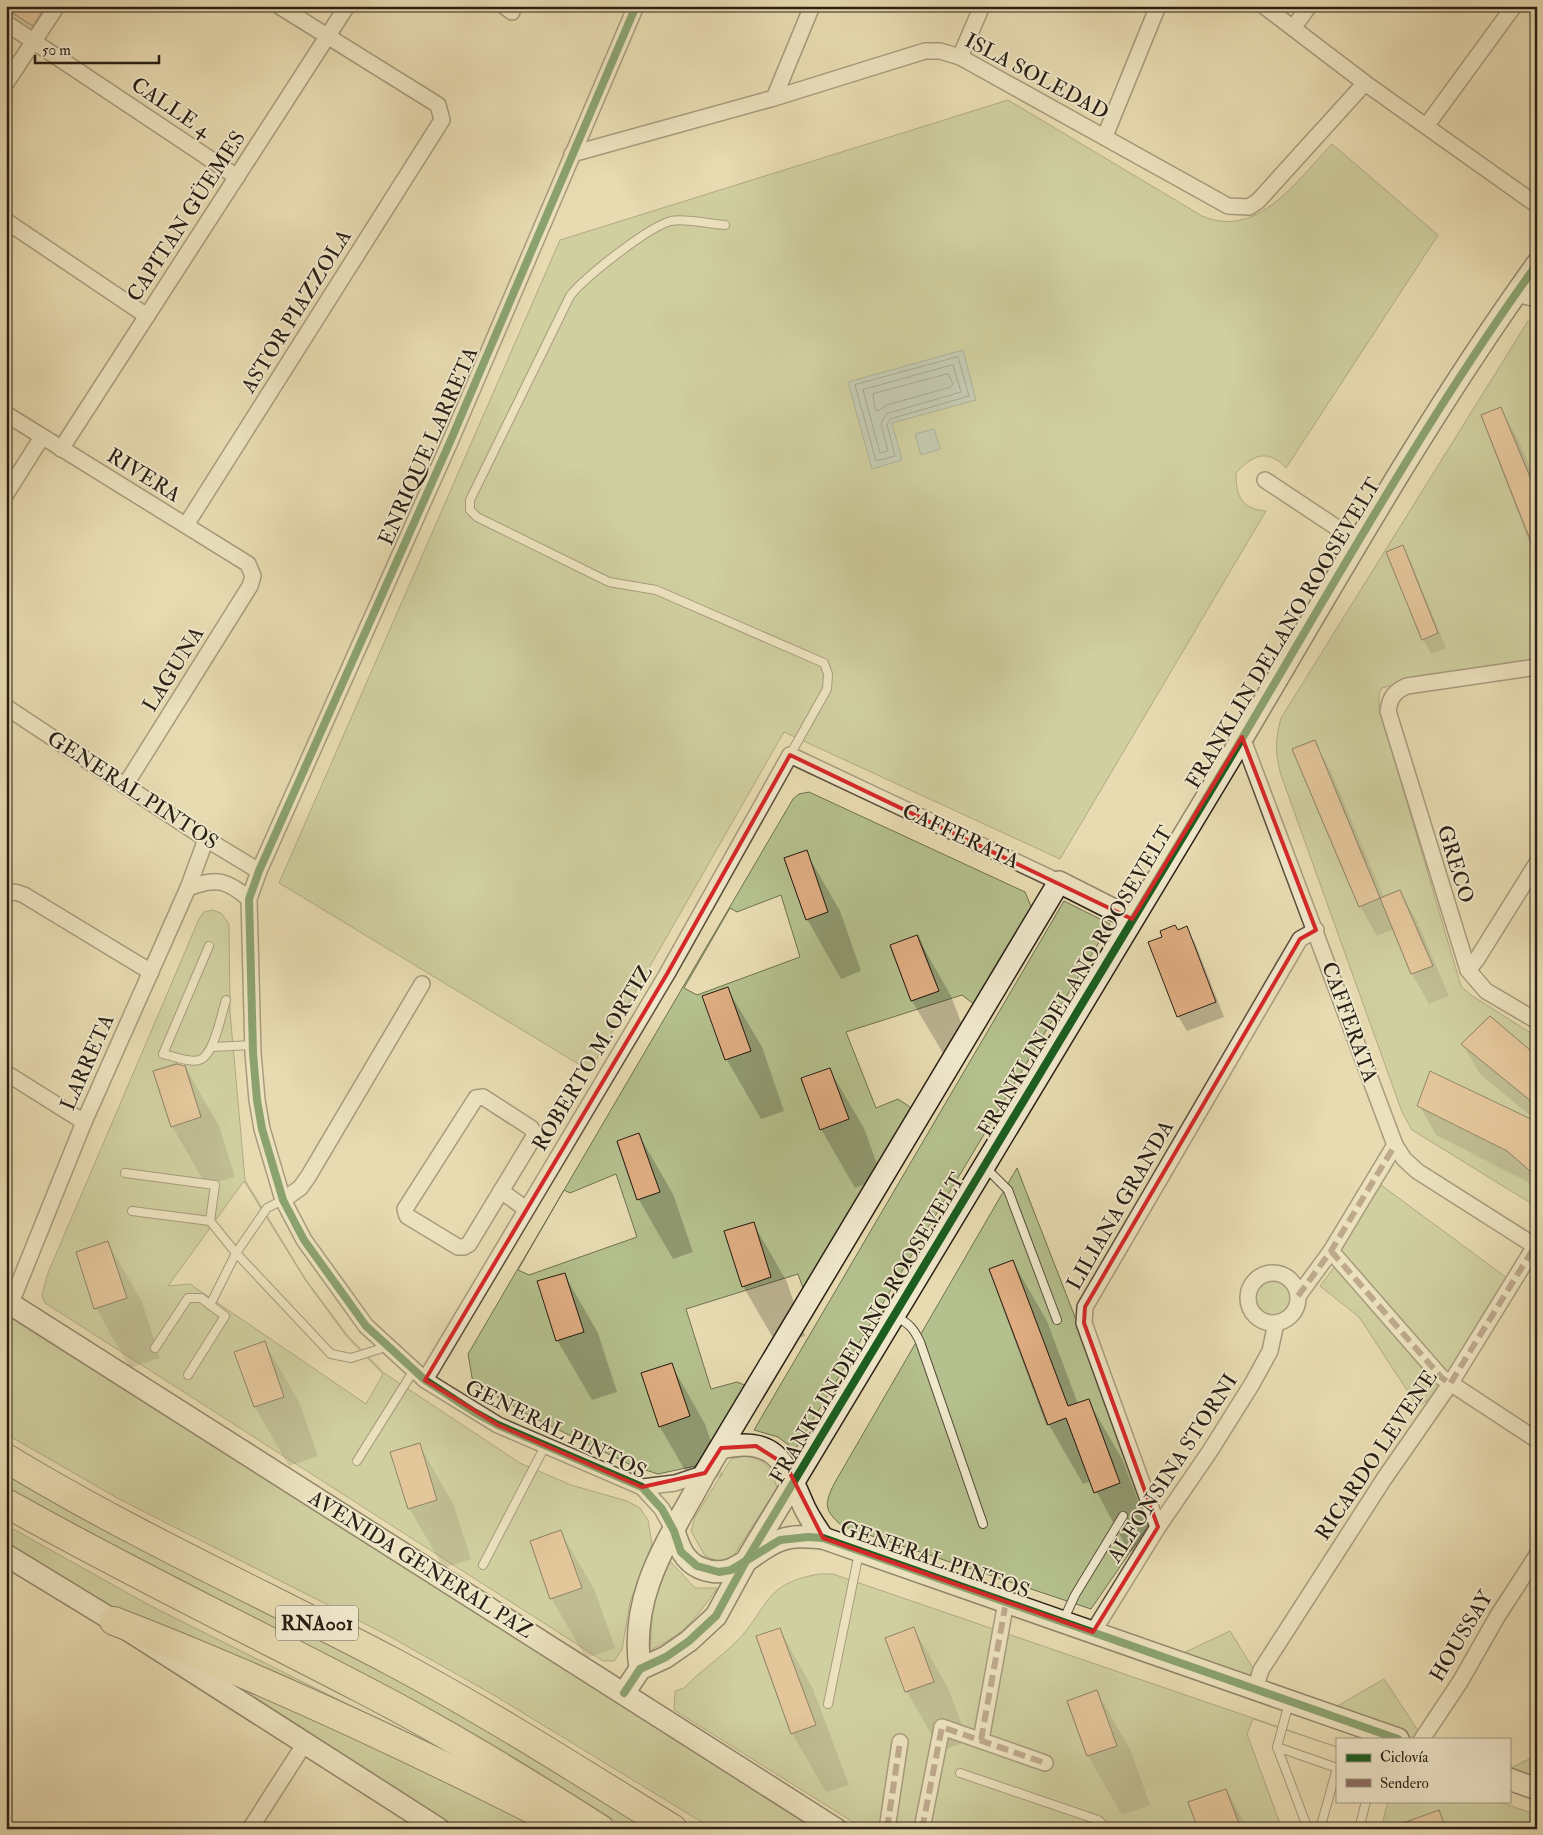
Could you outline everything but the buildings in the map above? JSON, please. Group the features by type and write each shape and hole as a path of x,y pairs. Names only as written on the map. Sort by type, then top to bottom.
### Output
{"highway":[{"name":"RNA001","path":"6,1458 185,1557 440,1688 562,1759 673,1829"},
{"name":"RNA001","path":"6,1503 97,1554 362,1689 443,1733 509,1771 600,1829"},
{"path":"114,1621 165,1641 384,1737 443,1764 571,1829"}],"street":[{"path":"6,83 57,6"},
{"path":"279,6 328,38"},
{"name":"CAPITAN GÜEMES","path":"61,449 347,6"},
{"name":"ENRIQUE LARRETA","path":"249,899 259,871 450,442 636,6"},
{"path":"774,98 812,6"},
{"path":"960,57 982,6"},
{"path":"1105,136 1158,6"},
{"path":"1264,6 1365,83 1427,125 1537,206"},
{"path":"1293,28 1309,6"},
{"path":"1427,125 1514,6"},
{"name":"CALLE 4","path":"6,23 237,177"},
{"name":"ASTOR PIAZZOLA","path":"186,526 442,120 438,105 328,38"},
{"name":"ISLA SOLEDAD","path":"572,154 774,98 925,51 940,51 960,57 1228,206 1249,207 1258,201 1365,83"},
{"path":"6,221 147,316"},
{"name":"FRANKLIN DELANO ROOSEVELT","path":"624,1693 640,1670 666,1657 710,1622 727,1599 746,1562 1242,737 1357,541 1515,294 1537,264"},
{"path":"1515,294 1537,299"},
{"name":"RIVERA","path":"6,414 248,564 253,576"},
{"path":"6,494 42,437"},
{"path":"1265,480 1357,541"},
{"name":"LAGUNA","path":"126,784 250,586 253,576"},
{"name":"GRECO","path":"1537,667 1407,686 1398,690 1389,701 1391,724 1468,970 1486,991 1537,1021"},
{"name":"GENERAL PINTOS","path":"6,707 126,784 206,839 259,871"},
{"name":"CAFFERATA","path":"1242,737 1396,1145 1404,1159 1417,1171 1535,1246"},
{"name":"CAFFERATA","path":"790,755 1060,882 1132,919"},
{"name":"ROBERTO M. ORTIZ","path":"420,1375 526,1209 667,974 790,755"},
{"name":"LARRETA","path":"8,1302 84,1122 188,888 206,839"},
{"path":"1468,970 1477,959 1537,863"},
{"name":"GENERAL PINTOS","path":"188,888 202,883 223,882 237,889 249,899 253,1045 257,1100 262,1129 283,1200 304,1240 366,1326 420,1375 474,1412 545,1446 642,1487 662,1509 674,1531 681,1552 697,1566 719,1572 731,1570 780,1540 801,1537 823,1538 1290,1701 1373,1735 1392,1738"},
{"path":"640,1670 636,1644 643,1597 656,1563 705,1473 1060,882"},
{"path":"6,894 15,892 24,895 151,972"},
{"name":"LILIANA GRANDA","path":"1158,1527 1084,1323 1085,1307 1300,939 1316,930"},
{"path":"283,1200 300,1188 308,1177 422,984"},
{"path":"6,1073 84,1122"},
{"path":"483,1097 531,1128 535,1135 501,1191 469,1244 464,1247 458,1247 407,1216 405,1209 476,1098 483,1097"},
{"path":"1298,1296 1331,1251 1396,1145"},
{"path":"501,1191 526,1209"},
{"name":"RICARDO LEVENE","path":"1255,1689 1261,1670 1393,1464 1450,1384 1535,1246"},
{"path":"1331,1251 1441,1377 1537,1440"},
{"path":"1278,1274 1292,1282 1298,1296 1298,1303 1290,1317 1276,1323 1268,1322 1255,1314 1249,1300 1252,1286 1263,1276 1278,1274"},
{"name":"AVENIDA GENERAL PAZ","path":"8,1302 836,1829"},
{"name":"ALFONSINA STORNI","path":"1092,1632 1252,1384 1270,1351 1276,1323"},
{"name":"GENERAL PINTOS","path":"721,1448 738,1444 756,1446 773,1453 786,1465 795,1481 808,1514 823,1538"},
{"name":"GENERAL PINTOS","path":"642,1487 674,1483 705,1473"},
{"path":"6,1555 114,1621 439,1829"},
{"name":"HOUSSAY","path":"1423,1738 1460,1682 1497,1617 1537,1556"},
{"path":"981,1740 1006,1602"},
{"path":"922,1829 942,1728 981,1740 1045,1764"},
{"path":"887,1829 900,1742"},
{"path":"250,1829 305,1743"},
{"path":"1510,1779 1537,1789"}],"lane":[{"path":"725,225 672,221 663,224 648,232 579,284 570,296 470,500 470,510 476,517 609,582 656,590 824,663 828,674 827,689 790,755"},
{"path":"209,946 163,1054 197,1061 206,1057 212,1047 226,1000"},
{"path":"212,1047 253,1045"},
{"path":"984,1166 1008,1190 1058,1320"},
{"path":"125,1173 215,1185 210,1221"},
{"path":"210,1304 236,1253 267,1208 283,1200"},
{"path":"132,1211 210,1221 236,1253 330,1354 351,1358 389,1346"},
{"path":"156,1348 188,1298 201,1298 225,1316 188,1375"},
{"path":"894,1316 908,1323 915,1330 983,1524"},
{"path":"357,1461 420,1375"},
{"path":"483,1565 545,1446"},
{"path":"1062,1622 1074,1595 1122,1516"},
{"path":"828,1704 859,1551"},
{"path":"1290,1701 1277,1748 1308,1829"},
{"path":"1277,1748 1336,1768"},
{"path":"1320,1829 1336,1772"},
{"path":"960,1773 1098,1820 1108,1829"},
{"path":"1359,1829 1366,1802"}],"highlighted area":[{"path":"1242,737 1316,930 1300,939 1085,1307 1084,1323 1158,1527 1093,1632 823,1538 786,1465 756,1446 721,1448 705,1473 642,1487 498,1425 425,1380 667,974 790,755 1132,919"}],"green space":[{"path":"1008,100 1202,216 1222,221 1241,220 1259,213 1275,202 1290,189 1332,144 1438,235 1286,468 1273,458 1260,456 1248,462 1236,473 1237,488 1242,500 1251,507 1266,511 1060,859 784,732 590,1071 279,883 560,240"},
{"path":"1528,321 1537,326 1537,494 1501,408 1481,415 1537,560 1537,662 1400,683 1382,688 1379,694 1379,707 1461,986 1471,995 1537,1037 1537,1056 1490,1016 1461,1044 1537,1106 1537,1125 1507,1151 1537,1177 1537,1207 1412,1130 1402,1112 1281,775 1276,746 1281,718","holes":["1403,545 1438,633 1422,640 1387,552","1315,740 1380,898 1359,907 1292,749","1400,890 1433,966 1411,974 1380,898"]},
{"path":"809,792 1025,892 1033,911 700,1465 658,1474 633,1466 532,1417 473,1383 468,1354 562,1193 518,1270 529,1275 637,1237 616,1174 570,1193 564,1190 793,799 799,794","holes":["807,850 828,912 806,920 784,858","781,895 800,957 697,995 684,988 730,908 737,912","918,935 939,991 911,1001 890,946","728,987 751,1051 725,1060 703,996","962,995 975,1005 913,1109 898,1099 876,1108 846,1032","830,1068 849,1119 820,1129 801,1079","639,1133 660,1192 637,1200 617,1142","754,1222 771,1277 742,1287 724,1231","565,1273 584,1332 556,1341 538,1281","798,1274 804,1291 747,1386 737,1382 711,1389 686,1309","672,1363 690,1416 659,1427 641,1373"]},
{"path":"1064,901 1110,924 795,1450 778,1437 754,1430"},
{"path":"212,910 221,913 229,924 230,1012 245,1180 306,1280 348,1336 384,1373 520,1463 571,1485 627,1501 640,1508 648,1520 652,1544 630,1602 622,1650 614,1661 603,1661 45,1303 42,1295 48,1273 199,919 204,912","holes":["184,1061 201,1117 171,1127 153,1071","244,1181 306,1281 347,1337 383,1374 366,1404 190,1284 168,1286","108,1241 127,1298 95,1309 76,1252","265,1341 284,1397 254,1407 235,1352","419,1443 437,1500 408,1509 391,1452","561,1530 581,1588 550,1599 530,1541"]},
{"path":"1017,1168 1075,1317 1148,1526 1091,1609 842,1526 832,1516 827,1502 834,1484","holes":["1013,1260 1068,1406 1089,1399 1120,1483 1094,1493 1066,1418 1047,1425 989,1269"]},
{"path":"1377,1182 1507,1278 1450,1375 1444,1375 1338,1253"},
{"path":"1335,1266 1439,1383 1437,1393 1418,1407 1359,1317 1320,1286"},
{"path":"1274,1278 1285,1281 1291,1287 1294,1298 1291,1309 1285,1315 1274,1318 1263,1315 1257,1309 1254,1298 1257,1287 1263,1281"},
{"path":"6,1312 819,1829 713,1829 492,1694 389,1636 119,1499 6,1434"},
{"path":"746,1456 759,1460 767,1466 773,1475 777,1488 734,1555 720,1562 705,1556 691,1531 695,1517 731,1459"},
{"path":"6,1473 135,1546 409,1686 508,1741 647,1829 628,1829 465,1728 60,1516 6,1486"},
{"path":"6,1525 149,1605 381,1721 113,1609 6,1542"},
{"path":"670,1561 695,1588 717,1588 689,1624 672,1638 650,1650 653,1604"},
{"path":"819,1574 833,1574 1336,1747 1253,1719 1247,1734 1282,1829 1241,1829 1226,1789 1188,1802 1198,1829 864,1829 674,1710 675,1691 684,1688 736,1642 769,1599 787,1584 800,1578","holes":["780,1628 816,1725 791,1734 756,1637","914,1628 934,1682 906,1692 885,1638","1097,1690 1116,1746 1087,1756 1067,1701"]},
{"path":"1230,1631 1256,1673 1250,1678 1179,1655"},
{"path":"215,1669 545,1829 456,1829 212,1673"},
{"path":"1384,1679 1423,1738 1409,1737 1334,1708"},
{"path":"1537,1755 1537,1778 1511,1768"},
{"path":"1388,1802 1500,1802 1537,1815 1537,1829 1446,1829 1439,1810 1412,1829 1381,1829"}],"water":[{"path":"963,350 976,400 892,423 902,460 872,469 848,382"},
{"path":"934,429 940,449 921,455 915,434"}],"marked path":[{"path":"1298,1296 1331,1251 1395,1145"},
{"path":"1331,1251 1441,1377 1450,1384 1535,1246"},
{"path":"981,1740 1006,1602"},
{"path":"922,1829 942,1727 1045,1763"},
{"path":"887,1829 900,1742"}],"cycle path":[{"path":"636,6 450,442 259,871 249,899 253,1053 257,1100 262,1129 283,1200 304,1240 366,1326 425,1380 474,1412 498,1425 642,1487 662,1509 674,1531 681,1552 697,1566 719,1572 731,1570 780,1540 808,1537 823,1538 1395,1738"},
{"path":"624,1693 640,1669 666,1657 689,1641 716,1616 746,1561 1231,757 1379,507 1455,384 1537,264"}]}
